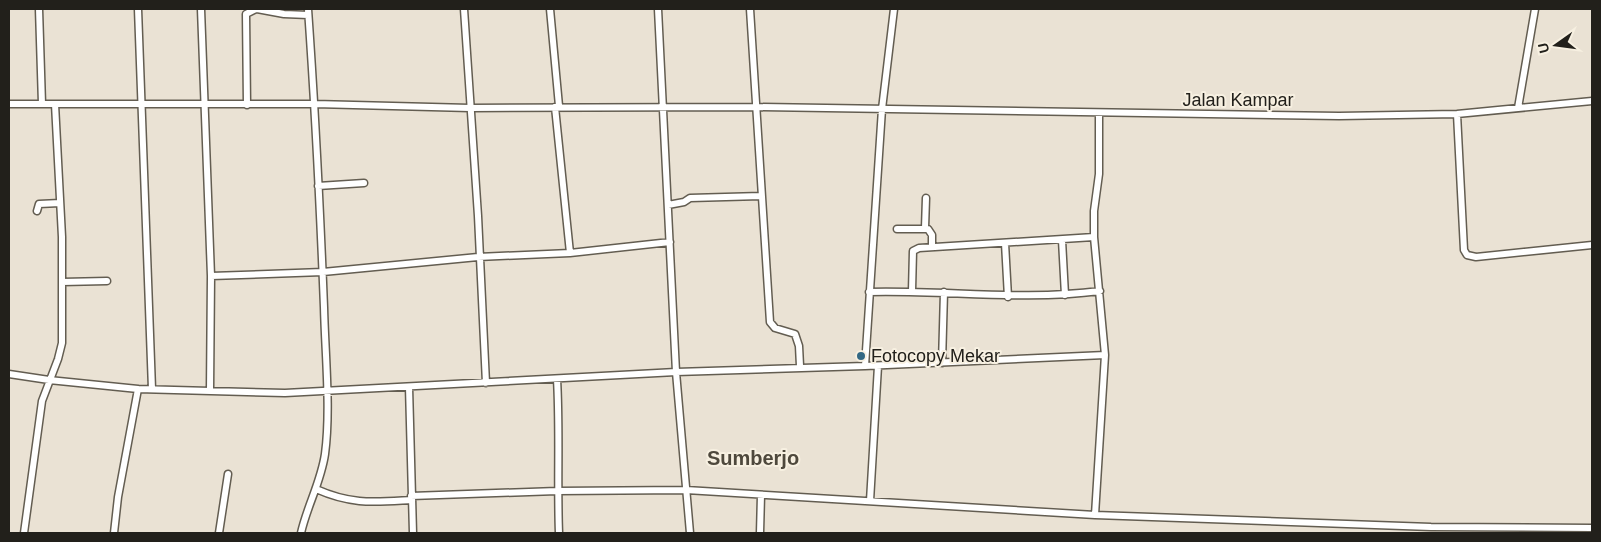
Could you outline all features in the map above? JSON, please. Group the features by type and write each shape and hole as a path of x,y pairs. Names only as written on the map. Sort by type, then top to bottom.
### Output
{"street":[{"path":"39,9 42,104"},
{"path":"138,9 140,105 152,389"},
{"path":"201,9 211,276 210,390"},
{"path":"247,105 246,14 256,9 284,14 308,12 315,104 327,389 326,452 318,486 301,533"},
{"path":"464,9 486,383"},
{"path":"550,9 570,253"},
{"path":"658,9 676,372 690,533"},
{"path":"750,9 770,322 776,328 793,332 796,337 800,366"},
{"path":"864,366 882,109 894,9"},
{"path":"1518,108 1535,9"},
{"name":"Jalan Kampar","path":"9,104 315,104 470,108 663,106 1099,114 1339,116 1457,114 1592,101"},
{"path":"24,533 42,401 62,343 62,282 56,104"},
{"path":"1095,515 1105,356 1094,237 1094,204 1099,174 1099,114"},
{"path":"1457,114 1464,250 1467,255 1476,257 1592,245"},
{"path":"318,186 364,184"},
{"path":"668,205 693,198 761,196"},
{"path":"925,228 926,198"},
{"path":"37,210 39,204 60,204"},
{"path":"897,229 925,228 932,235 932,247"},
{"path":"912,291 913,251 919,248 1094,237"},
{"path":"1062,240 1065,295"},
{"path":"211,276 323,272 478,257 570,253 670,242"},
{"path":"1005,243 1008,297"},
{"path":"62,282 107,281"},
{"path":"869,292 944,292 1008,297 1065,295 1100,291"},
{"path":"942,363 944,292"},
{"path":"9,374 138,389 285,393 327,389 408,387 800,366 878,366 1105,356"},
{"path":"870,501 878,366"},
{"path":"557,379 560,429 557,491 559,533"},
{"path":"408,387 413,533"},
{"path":"114,533 118,497 138,389"},
{"path":"219,533 228,474"},
{"path":"318,486 344,500 359,502 557,491 686,490 1095,515 1419,526 1592,528"},
{"path":"760,533 761,495"},
{"path":"1419,526 1419,533"}],"place":[{"name":"Fotocopy Mekar","path":"861,356"}],"district":[{"name":"Sumberjo","path":"753,458"}]}
